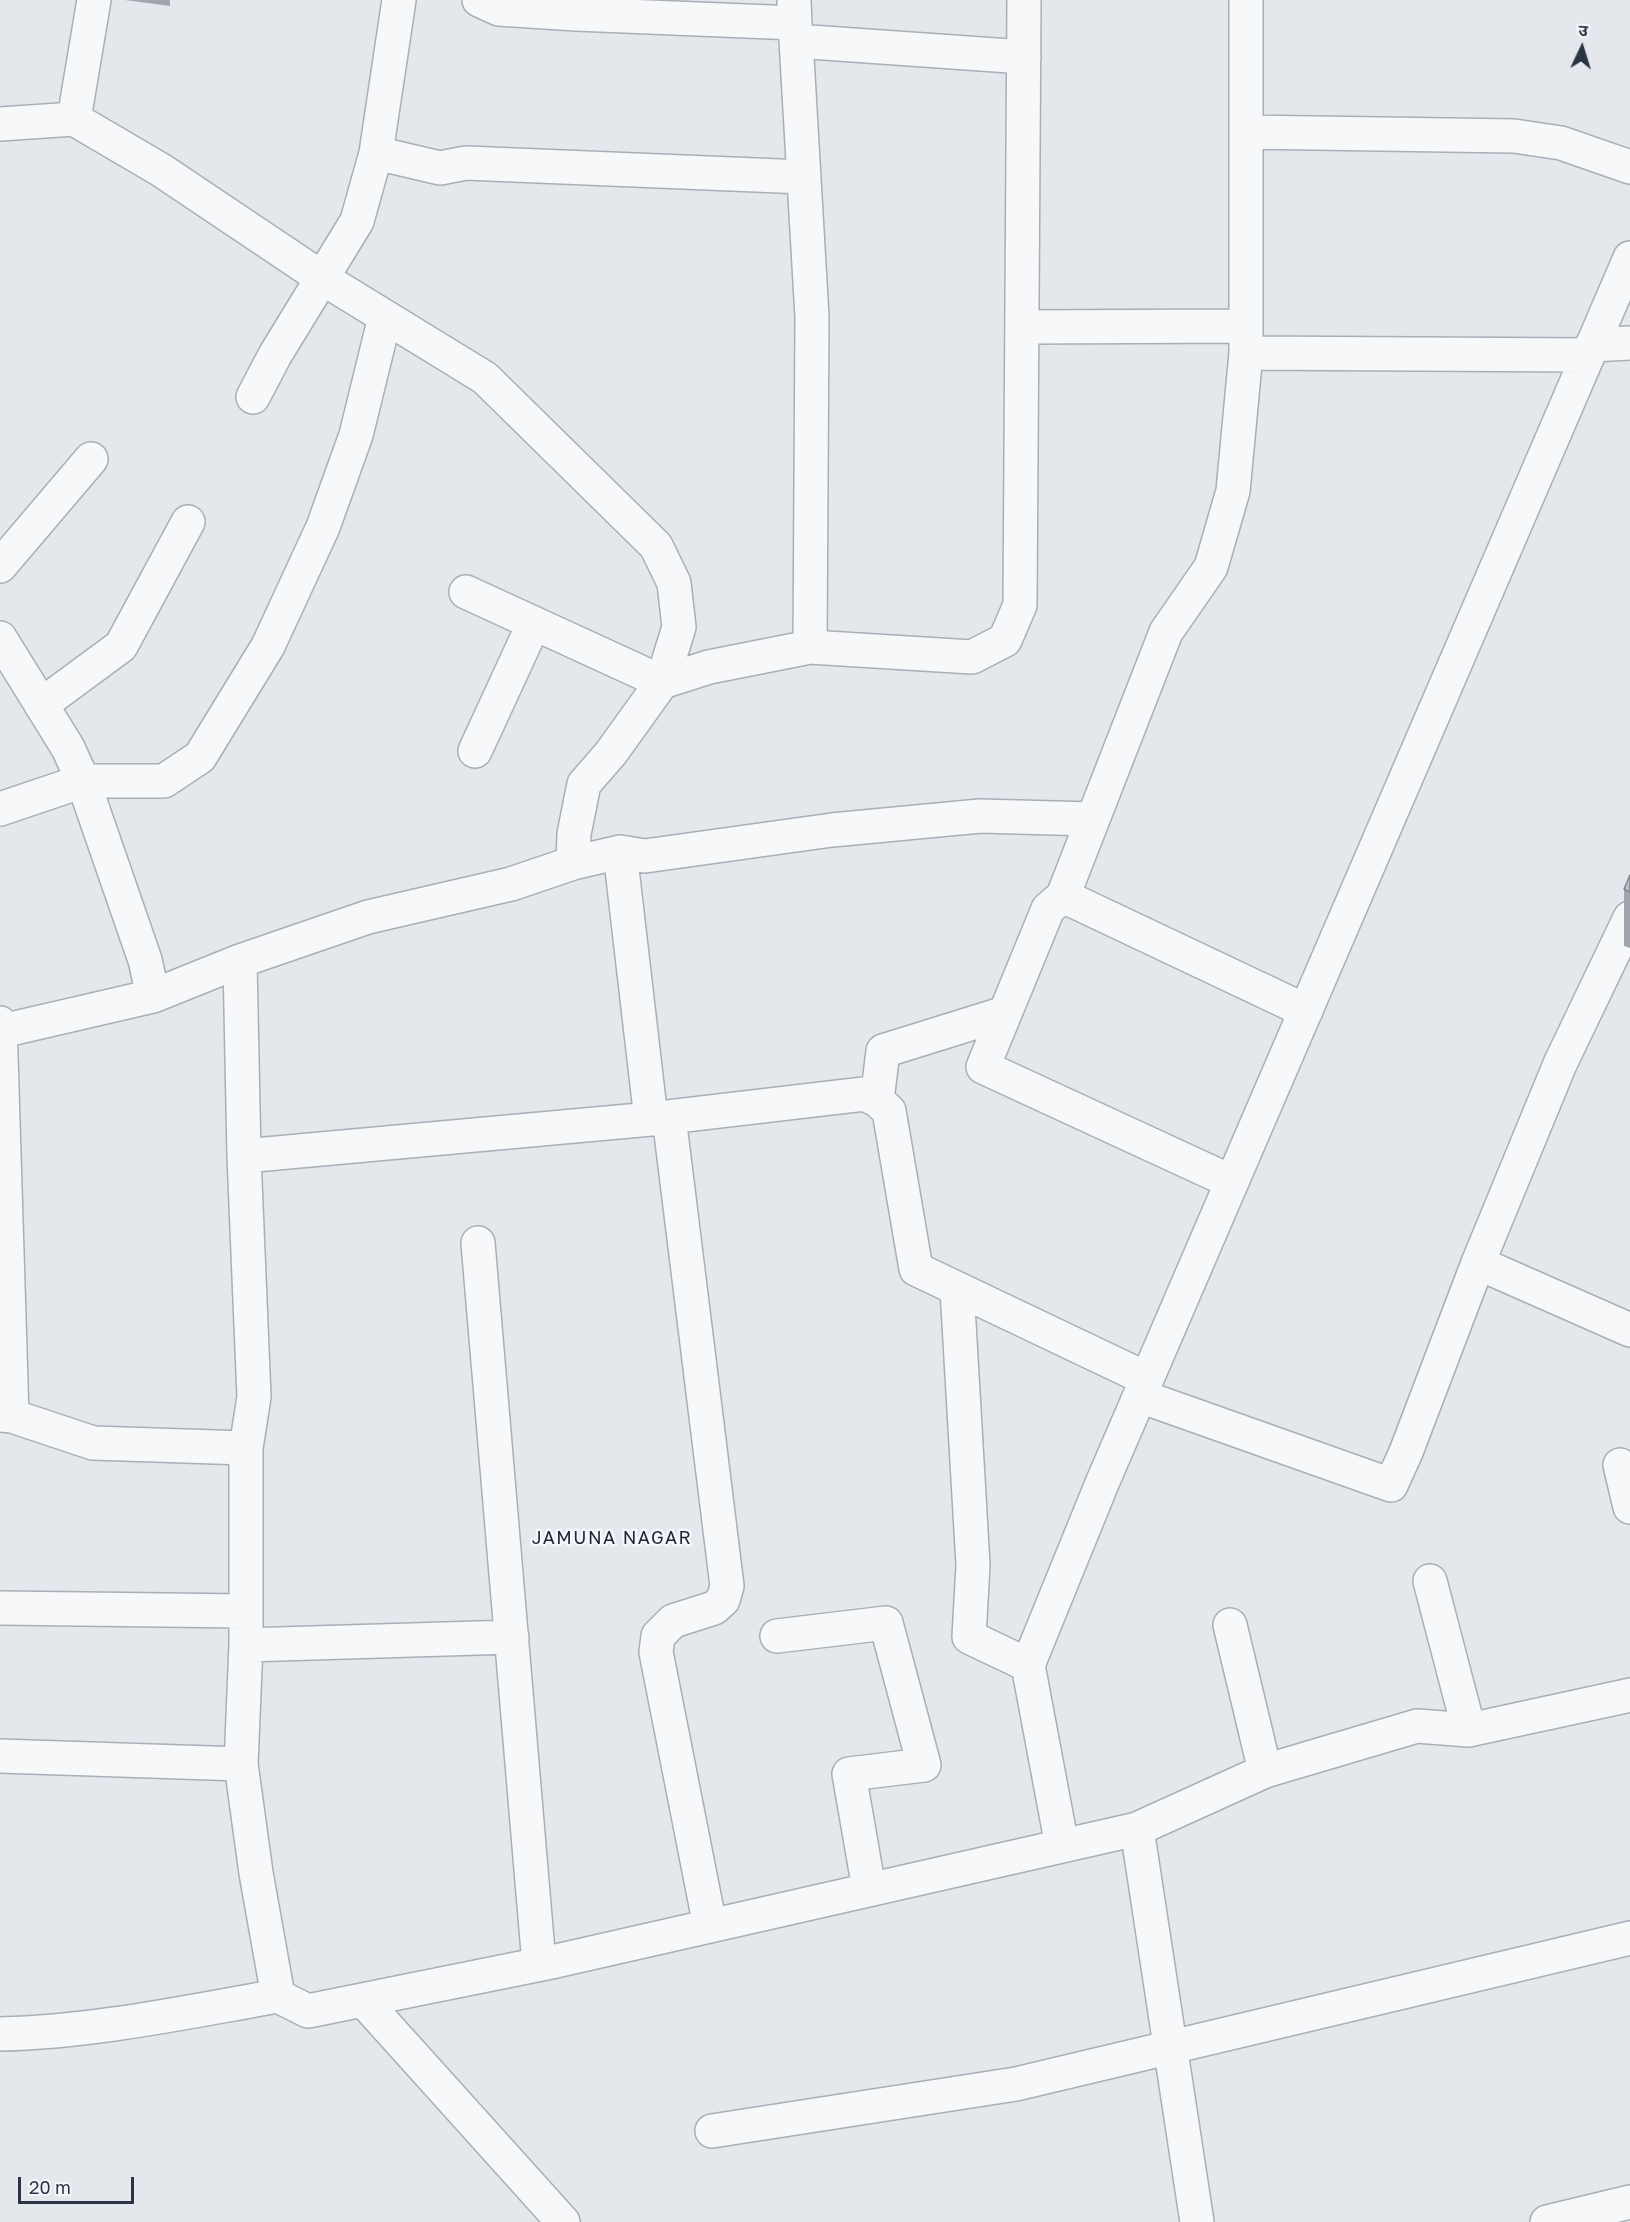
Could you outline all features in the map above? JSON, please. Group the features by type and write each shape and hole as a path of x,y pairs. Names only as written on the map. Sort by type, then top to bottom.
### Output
{"street":[{"path":"74,119 94,0"},
{"path":"253,397 275,355 357,221 376,153 399,0"},
{"path":"479,0 499,9 576,7 795,21 1024,57"},
{"path":"466,592 662,681 709,667 810,647 972,657 1005,640 1020,605 1024,0"},
{"path":"1232,1182 983,1066 1048,909 1063,896 1166,632 1211,567 1233,491 1246,339 1245,0"},
{"path":"795,21 812,317 810,647"},
{"path":"0,124 74,119 160,170 322,278 485,378 656,546 674,583 679,627 662,681 611,753 584,784 574,834 573,863"},
{"path":"1246,132 1514,136 1561,143 1630,167"},
{"path":"376,153 440,168 466,163 804,177"},
{"path":"1062,1846 1028,1665 1143,1388 1630,258"},
{"path":"0,809 82,781 164,781 200,757 268,646 323,527 356,435 385,317"},
{"path":"1023,327 1246,339 1590,350 1630,343"},
{"path":"0,566 91,459"},
{"path":"41,705 121,646 189,522"},
{"path":"475,752 534,623"},
{"path":"0,638 68,748 82,781 145,960 153,996"},
{"path":"246,1448 93,1443 6,1416 1,1027 153,996 240,961 368,917 511,884 573,863 620,852 645,855 832,830 980,816 1093,819"},
{"path":"620,852 727,1586 723,1600 714,1608 673,1621 658,1636 656,1652 710,1926"},
{"path":"1063,896 1306,1011"},
{"path":"244,1156 660,1118 864,1094 877,1100 889,1111 916,1269 1143,1388 1391,1485 1406,1452 1478,1263 1560,1064 1630,918"},
{"path":"240,961 244,1156 254,1397 246,1448 246,1646 241,1764 256,1874 278,1996"},
{"path":"877,1100 883,1050 1005,1013"},
{"path":"477,1243 539,1964"},
{"path":"1478,1263 1630,1330"},
{"path":"957,1289 974,1565 969,1637 1028,1665"},
{"path":"1620,1465 1630,1507"},
{"path":"1430,1581 1469,1730"},
{"path":"0,1608 246,1611"},
{"path":"777,1636 886,1623 924,1765 849,1774 869,1889"},
{"path":"1230,1625 1265,1772"},
{"path":"246,1646 512,1637"},
{"path":"0,2034 134,2021 278,1996 308,2011 539,1964 1137,1829 1265,1772 1417,1726 1469,1730 1630,1695"},
{"path":"0,1756 241,1764"},
{"path":"1137,1829 1197,2222"},
{"path":"712,2132 1016,2084 1630,1938"},
{"path":"363,2000 563,2222"},
{"path":"1547,2222 1630,2202"}],"building":[{"path":"1630,875 1630,892 1624,889"}],"district":[{"name":"JAMUNA NAGAR","path":"612,1538"}]}
